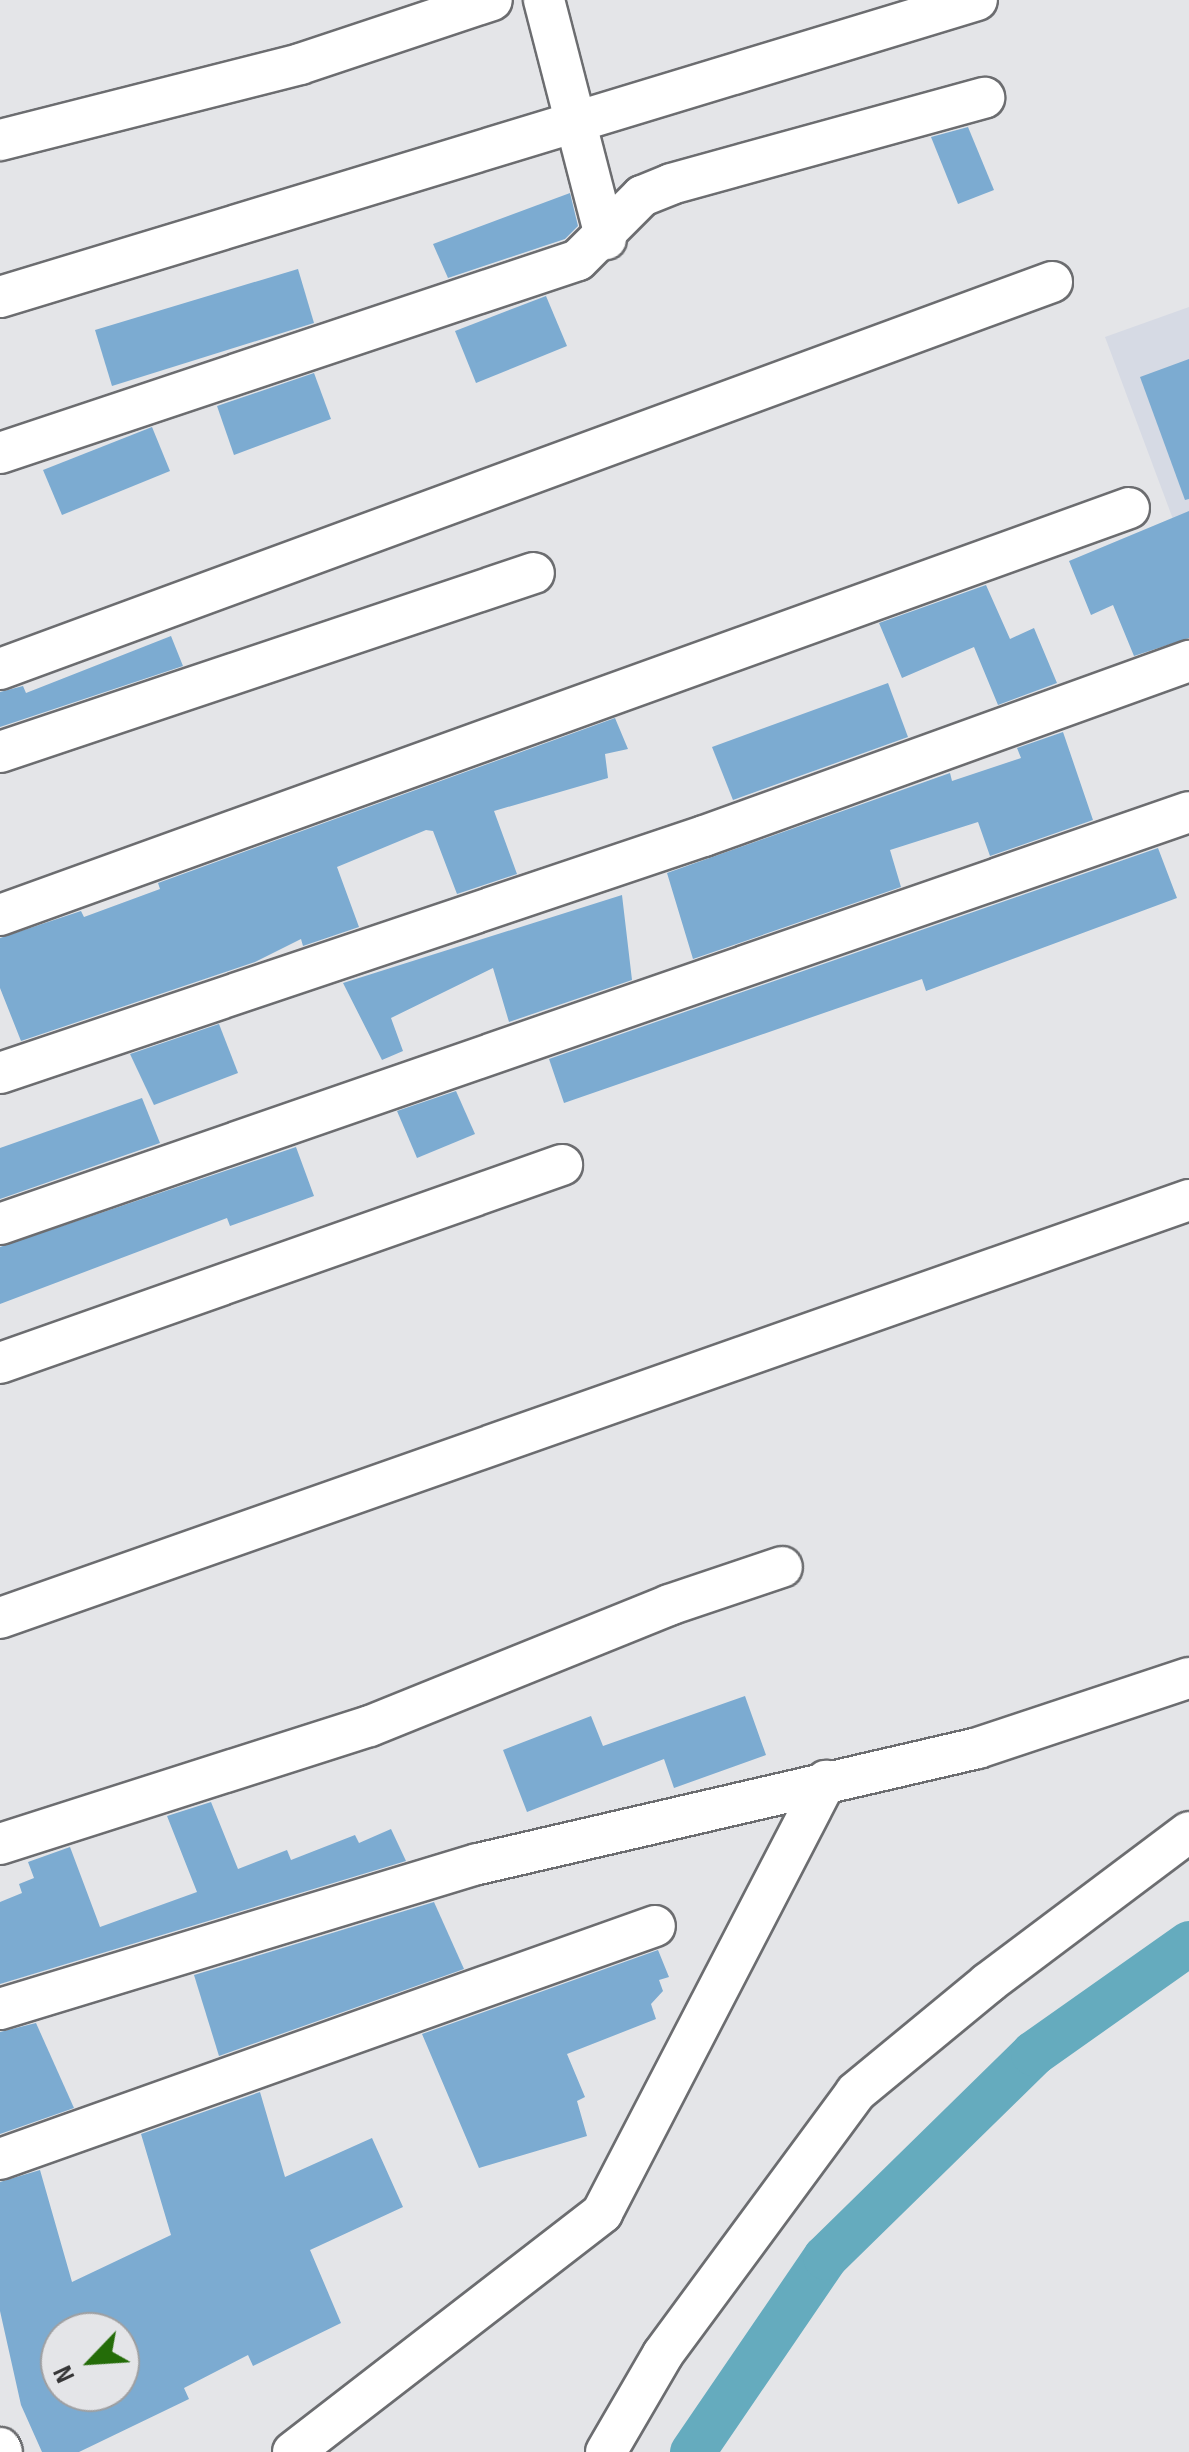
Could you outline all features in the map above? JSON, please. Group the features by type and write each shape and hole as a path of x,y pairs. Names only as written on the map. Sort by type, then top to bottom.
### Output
{"street":[{"path":"0,140 300,64 492,0"},
{"path":"544,0 606,239"},
{"path":"0,297 977,0"},
{"path":"0,453 578,260 606,239 642,196 671,184 984,98"},
{"path":"0,669 1052,282"},
{"path":"0,916 1128,508"},
{"path":"0,752 534,573"},
{"path":"0,1073 704,836 1189,661"},
{"path":"0,1224 1189,812"},
{"path":"0,1363 562,1165"},
{"path":"0,1618 1189,1200"},
{"path":"0,1844 370,1726 670,1604 782,1566"},
{"path":"0,2009 478,1864 978,1748 1189,1678"},
{"path":"293,2452 602,2214 826,1781"},
{"path":"606,2452 663,2354 856,2092 988,1983 1189,1832"},
{"path":"0,2159 655,1926"}],"shaded area":[{"path":"1189,307 1189,562 1105,337"}],"building":[{"path":"968,127 994,190 958,204 931,137"},
{"path":"570,193 578,226 565,239 448,278 433,244"},
{"path":"298,269 314,323 112,386 95,330"},
{"path":"546,296 567,346 476,383 455,331"},
{"path":"1189,359 1189,499 1185,500 1140,377"},
{"path":"314,373 331,419 234,455 217,406"},
{"path":"152,427 170,471 62,515 43,470"},
{"path":"1189,511 1189,638 1134,656 1113,605 1091,615 1069,561"},
{"path":"986,585 1010,639 1034,628 1057,683 998,705 974,647 902,678 879,623"},
{"path":"171,636 183,666 0,727 0,692 23,686 26,693"},
{"path":"888,683 908,737 733,800 712,747"},
{"path":"615,718 628,749 605,754 608,778 494,811 517,874 457,894 433,831 426,830 337,867 359,927 303,946 301,939 255,962 21,1041 0,988 0,938 81,911 84,917 160,889 158,883"},
{"path":"1063,732 1093,820 990,856 978,822 890,850 901,887 693,959 667,873 950,773 952,781 1021,758 1017,748"},
{"path":"1158,848 1177,898 926,991 922,979 564,1103 549,1059"},
{"path":"622,895 632,980 509,1022 493,968 391,1018 403,1051 382,1060 343,983"},
{"path":"219,1024 238,1073 154,1105 130,1054"},
{"path":"456,1091 475,1134 417,1158 397,1111"},
{"path":"142,1098 160,1143 0,1199 0,1148"},
{"path":"296,1147 314,1196 230,1226 227,1218 0,1304 0,1247"},
{"path":"745,1696 766,1755 674,1788 664,1759 527,1812 503,1750 591,1716 603,1746"},
{"path":"211,1802 238,1869 287,1850 291,1860 355,1835 359,1843 391,1829 406,1861 0,1984 0,1902 22,1893 19,1884 34,1878 28,1862 70,1847 100,1927 197,1892 167,1816"},
{"path":"434,1902 464,1969 219,2056 194,1975"},
{"path":"658,1950 669,1977 659,1980 663,1991 651,2004 656,2019 567,2054 585,2097 577,2101 587,2136 479,2168 422,2034"},
{"path":"36,2023 74,2108 0,2134 0,2032"},
{"path":"260,2092 285,2177 372,2138 403,2207 310,2250 341,2323 253,2366 248,2355 184,2388 189,2399 79,2452 42,2452 21,2405 0,2311 0,2182 40,2170 72,2282 171,2235 141,2134"}],"waterway":[{"path":"692,2452 825,2257 1033,2053 1189,1943"}]}
